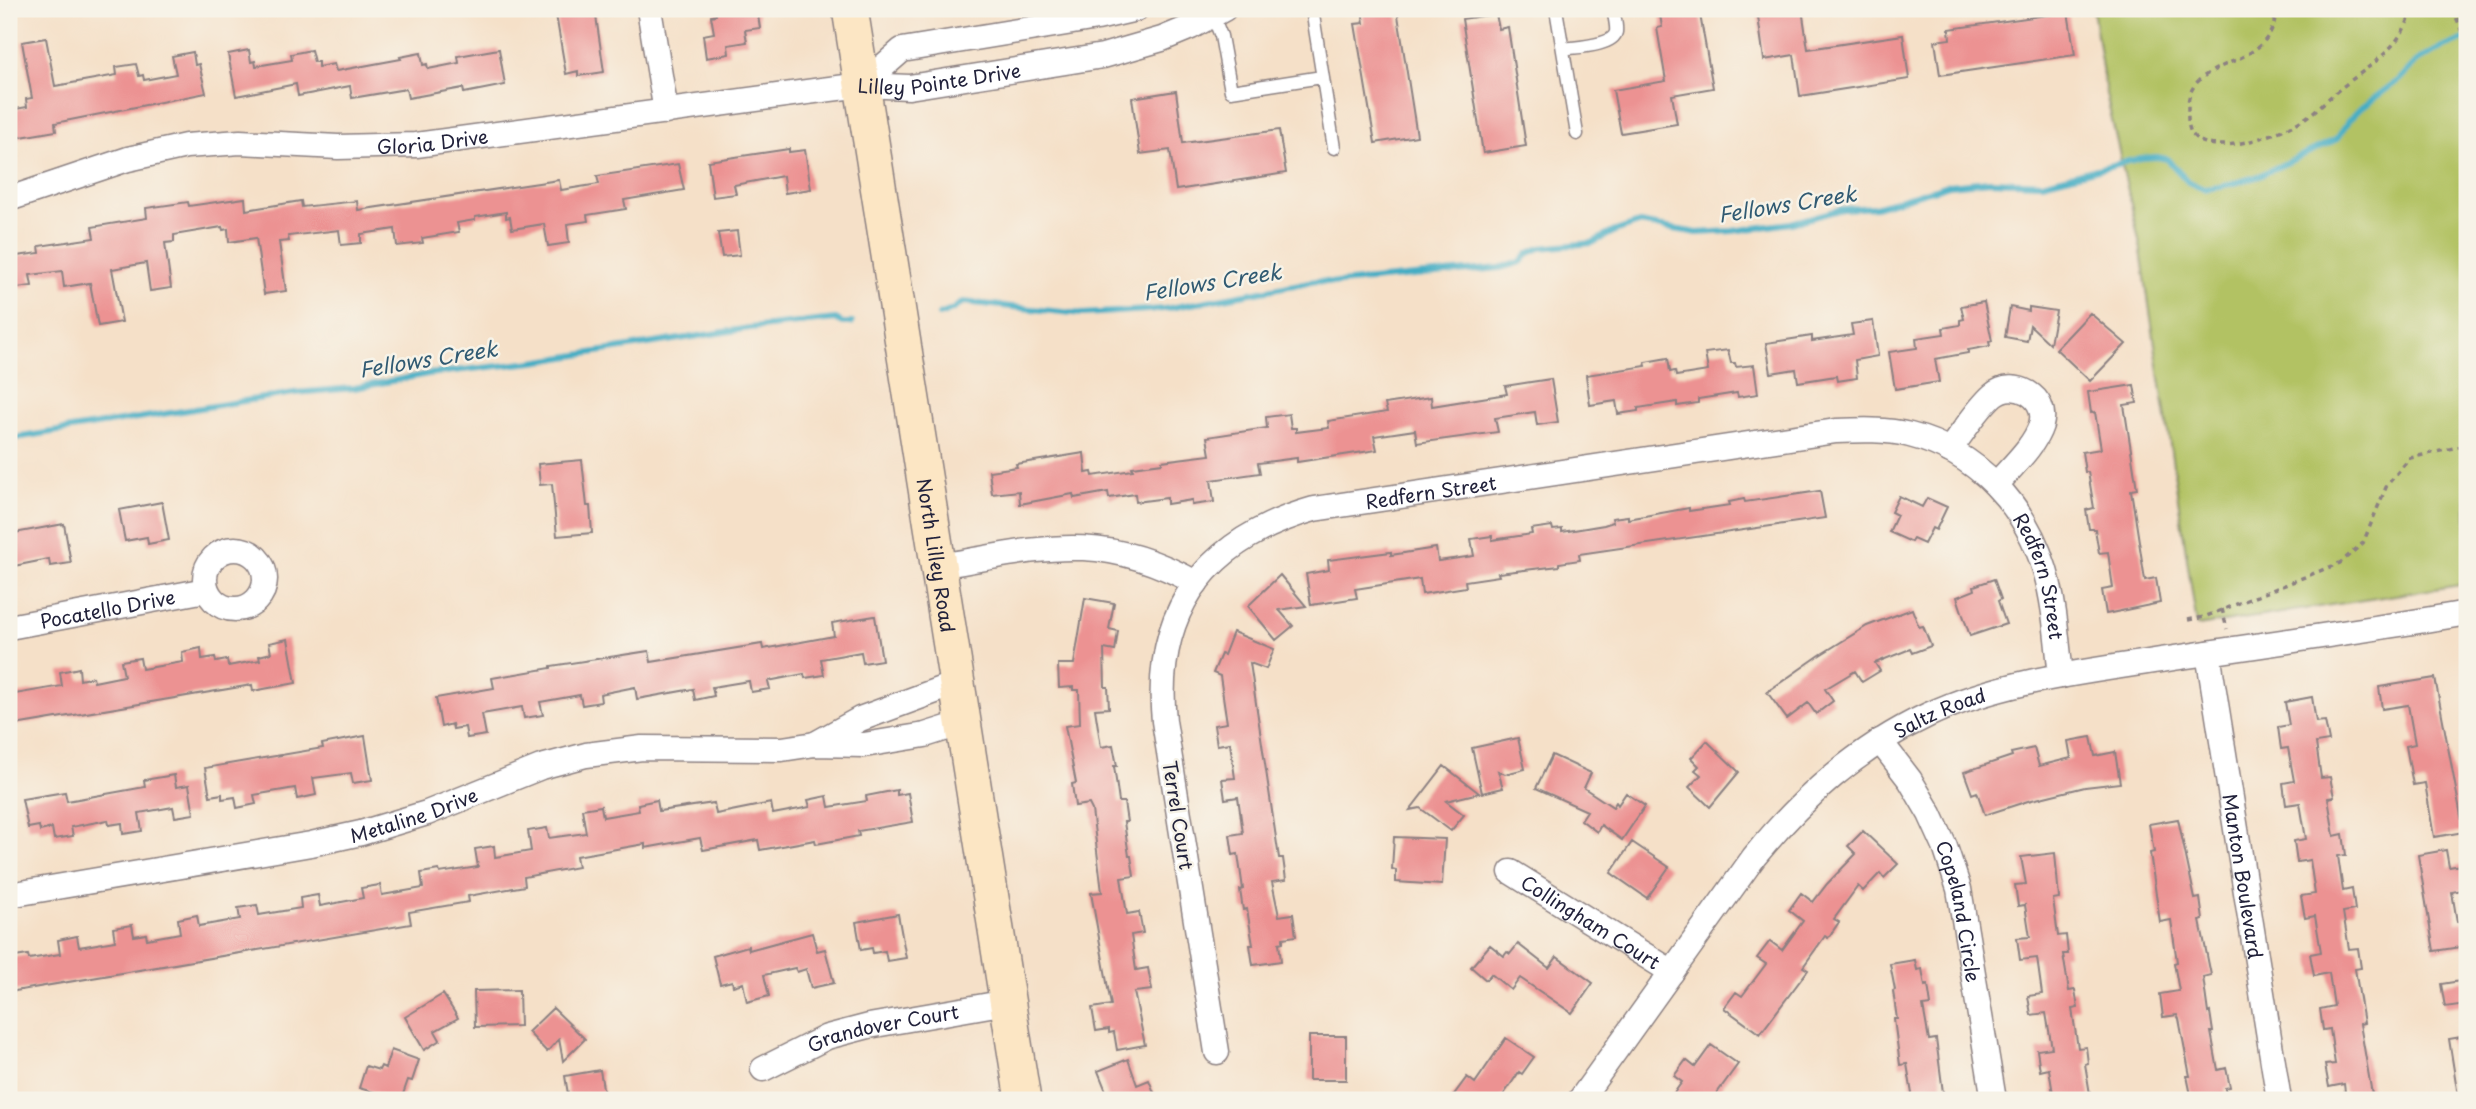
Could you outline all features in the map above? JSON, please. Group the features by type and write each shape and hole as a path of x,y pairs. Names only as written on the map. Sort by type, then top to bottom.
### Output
{"street":[{"path":"649,9 666,112"},
{"name":"North Lilley Road","path":"850,9 1023,1100"},
{"name":"Lilley Pointe Drive","path":"862,85 902,50 1136,9"},
{"name":"Lilley Pointe Drive","path":"862,85 909,87 1102,56 1162,39 1216,11"},
{"name":"Gloria Drive","path":"9,199 128,159 186,146 240,142 338,147 416,145 862,85"},
{"path":"1949,450 1992,396 2007,388 2030,394 2041,410 2041,427 1996,485"},
{"name":"Redfern Street","path":"1196,583 1222,555 1249,534 1280,518 1314,509 1836,430 1891,431 1911,435 1949,450 1973,465 1996,485 2020,514 2038,549 2045,572 2052,602 2061,676"},
{"path":"939,566 1040,549 1086,547 1115,550 1143,558 1196,583"},
{"name":"Terrel Court","path":"1196,583 1170,634 1161,694 1217,1052"},
{"name":"Pocatello Drive","path":"9,627 206,590"},
{"name":"Saltz Road","path":"1580,1100 1754,857 1781,824 1828,778 1880,741 1928,715 1967,699 2018,684 2467,613"},
{"name":"Manton Boulevard","path":"2207,653 2279,1100"},
{"name":"Metaline Drive","path":"815,744 860,719 957,683"},
{"name":"Metaline Drive","path":"9,895 361,834 427,813 541,767 586,755 642,748 782,749 815,744 864,744 925,735 962,723"},
{"name":"Copeland Circle","path":"1880,741 1910,780 1930,814 1956,879 1994,1100"},
{"name":"Collingham Court","path":"1511,873 1672,972"},
{"name":"Grandover Court","path":"763,1069 827,1037 869,1026 1007,1002"}],"lane":[{"path":"1312,9 1334,148"},
{"path":"1556,9 1577,134"},
{"path":"1563,49 1607,42 1614,38 1616,30 1613,9"},
{"path":"1216,11 1231,92 1322,77"}],"path":[{"path":"2276,9 2276,23 2266,41 2249,55 2219,67 2198,80 2188,99 2188,123 2193,135 2206,144 2231,145 2265,137 2302,120 2399,38 2414,9"},
{"path":"2452,9 2467,40"},
{"path":"2188,620 2204,617 2340,563 2362,543 2387,485 2410,458 2467,446"},
{"path":"2222,610 2228,634"}],"green space":[{"path":"2093,9 2467,9 2467,584 2197,626 2140,244 2106,94"}],"building":[{"path":"555,9 595,9 604,72 578,76 578,71 566,74"},
{"path":"715,9 757,9 760,28 745,30 747,42 728,45 729,54 706,58 703,35 714,33 711,16 716,15"},
{"path":"1362,9 1397,9 1417,136 1375,143 1355,24 1364,23"},
{"path":"1659,9 1699,9 1713,88 1672,95 1677,124 1621,133 1613,90 1666,81 1657,28 1662,27"},
{"path":"1757,9 1802,9 1808,49 1903,35 1909,79 1800,96 1794,55 1764,60"},
{"path":"2068,12 2075,55 1940,75 1935,41 1950,39 1949,29"},
{"path":"1496,14 1499,29 1508,27 1526,146 1483,153 1462,19"},
{"path":"46,38 55,86 117,75 116,67 136,64 139,76 143,75 144,80 176,74 172,56 193,52 206,93 55,123 56,131 15,138 10,110 27,107 26,99 32,98 22,42"},
{"path":"499,49 505,85 464,93 463,88 408,98 406,89 352,98 350,86 298,96 296,84 236,96 228,54 249,50 251,62 255,61 256,66 292,60 291,54 311,50 318,67 334,64 336,71 421,53 423,65 427,64 428,69 459,63 458,56"},
{"path":"1176,91 1183,143 1279,130 1286,173 1176,190 1170,150 1140,154 1132,98"},
{"path":"789,149 789,152 805,150 811,189 785,193 783,176 734,185 736,194 713,197 708,161"},
{"path":"678,164 684,190 624,200 626,209 587,215 588,221 567,224 569,243 548,246 544,224 512,229 510,217 506,218 506,212 457,223 459,232 422,238 423,243 397,246 395,229 361,234 361,243 341,245 339,230 288,236 289,241 279,242 286,291 264,294 256,238 229,242 228,229 223,230 222,227 174,235 174,242 165,243 171,288 150,291 146,263 112,269 122,322 98,326 90,283 64,287 62,271 30,275 32,286 9,289 9,257 40,253 39,246 94,238 92,227 147,218 146,208 188,202 189,206 245,198 246,210 301,201 302,207 357,201 358,210 559,180 561,190 599,184 597,176"},
{"path":"737,231 740,255 722,257 718,233"},
{"path":"1984,302 1992,341 1989,342 1990,346 1935,359 1939,382 1895,389 1889,352 1917,348 1916,338 1944,334 1943,328 1960,325 1960,320 1964,319 1961,306"},
{"path":"2010,307 2029,311 2029,307 2056,311 2050,344 2030,325 2027,341 2005,337"},
{"path":"2090,313 2126,344 2090,381 2056,349"},
{"path":"1873,321 1878,356 1855,360 1857,378 1837,381 1836,376 1798,382 1796,369 1771,373 1766,343 1812,336 1812,341 1853,335 1851,324"},
{"path":"1728,350 1731,363 1735,363 1736,367 1754,365 1758,394 1738,397 1737,393 1698,399 1698,403 1677,406 1677,402 1618,414 1616,401 1590,405 1586,375 1646,366 1645,362 1668,358 1670,372 1675,371 1676,376 1708,371 1705,353"},
{"path":"1551,379 1558,422 1537,425 1535,412 1495,418 1498,432 1417,443 1415,430 1374,436 1377,450 1297,462 1297,458 1258,463 1260,473 1211,480 1214,502 1192,505 1192,500 1167,504 1167,498 1136,502 1135,494 1109,498 1108,492 1074,498 1073,494 1020,504 1019,491 992,494 989,471 1017,467 1016,464 1084,453 1086,473 1092,472 1093,476 1133,470 1132,467 1162,461 1210,455 1207,437 1267,428 1266,417 1289,414 1291,428 1296,428 1296,432 1329,428 1328,421 1387,412 1385,404 1431,397 1432,406 1507,394 1505,386"},
{"path":"2134,385 2137,403 2124,405 2137,489 2131,490 2145,580 2156,578 2160,603 2106,614 2102,590 2113,588 2108,552 2099,553 2095,529 2089,529 2086,510 2094,508 2082,452 2101,449 2095,412 2091,413 2088,392"},
{"path":"582,460 592,533 557,536 552,484 540,485 538,464"},
{"path":"1820,491 1825,518 1579,554 1580,560 1559,563 1559,566 1498,573 1499,576 1465,581 1466,587 1422,594 1420,579 1355,589 1357,598 1311,605 1306,574 1329,570 1328,560 1436,548 1438,561 1474,556 1471,539 1492,536 1492,540 1532,534 1531,529 1552,526 1553,530 1562,529 1562,532 1604,525 1613,522 1612,518 1628,516 1628,519 1689,508 1689,511 1730,505 1729,502 1744,499 1745,502"},
{"path":"1899,496 1922,507 1927,498 1947,507 1936,530 1932,528 1924,544 1913,539 1911,542 1889,532 1897,515 1891,512"},
{"path":"162,502 169,540 148,544 147,537 125,541 119,510"},
{"path":"64,524 71,563 50,566 49,559 9,567 9,534"},
{"path":"1280,575 1306,606 1279,610 1293,626 1276,640 1248,606"},
{"path":"1994,579 2006,624 1970,636 1957,597 1975,590 1974,586"},
{"path":"1085,598 1114,603 1109,629 1118,631 1115,651 1104,649 1105,687 1108,687 1109,708 1095,709 1101,747 1113,745 1119,802 1124,802 1127,822 1124,822 1134,876 1121,878 1127,914 1139,912 1143,933 1131,935 1136,970 1148,968 1152,990 1134,992 1145,1045 1117,1050 1114,1032 1109,1033 1109,1029 1096,1031 1092,1008 1111,1005 1091,893 1102,892 1092,810 1089,804 1075,806 1072,784 1076,783 1065,726 1080,724 1079,690 1073,690 1073,687 1059,688 1058,664 1074,664"},
{"path":"1912,609 1931,646 1912,653 1910,649 1875,663 1880,671 1862,682 1855,671 1825,689 1833,701 1816,714 1808,703 1787,719 1767,692 1867,626"},
{"path":"875,616 882,660 863,663 861,652 821,659 824,675 805,678 804,674 768,681 770,689 751,692 749,681 712,687 714,696 695,700 693,689 637,699 635,687 600,694 601,702 582,705 580,695 540,702 543,715 524,718 522,707 482,714 486,735 467,738 465,727 453,729 452,724 441,727 436,698 494,688 492,678 649,651 651,662 762,644 763,649 834,636 832,623"},
{"path":"1233,632 1274,649 1266,669 1250,663 1279,858 1283,858 1286,880 1272,882 1279,916 1293,914 1296,936 1283,938 1283,942 1279,943 1281,961 1253,965 1250,945 1253,945 1247,909 1243,910 1240,890 1243,889 1238,854 1233,855 1230,835 1243,833 1238,797 1225,799 1222,779 1235,778 1230,743 1217,745 1214,725 1227,723 1220,676 1213,673"},
{"path":"288,639 296,683 253,691 252,685 9,726 9,695 62,686 60,672 79,668 80,680 93,677 94,682 124,676 121,661 140,658 142,669 183,662 182,652 201,648 202,659 215,657 216,662 227,660 228,666 260,660 259,656 271,653 269,643"},
{"path":"2435,678 2464,832 2434,837 2425,783 2413,785 2406,746 2415,744 2408,705 2382,709 2379,687"},
{"path":"2312,697 2316,722 2325,721 2329,741 2316,743 2321,778 2330,777 2334,797 2328,798 2334,836 2343,834 2346,855 2338,856 2343,891 2352,889 2355,910 2343,912 2349,949 2358,948 2361,968 2355,969 2364,1023 2360,1024 2373,1100 2346,1100 2344,1084 2329,1087 2325,1065 2335,1064 2330,1029 2323,1030 2320,1009 2334,1006 2329,973 2314,976 2310,954 2321,952 2315,916 2305,918 2301,896 2315,894 2310,860 2297,862 2294,841 2306,839 2300,803 2286,805 2283,783 2294,781 2288,748 2281,749 2278,727 2289,725 2285,702"},
{"path":"365,736 372,780 353,783 351,773 313,778 316,795 297,799 295,788 254,795 256,804 237,808 235,797 222,799 222,794 210,796 205,768 323,748 322,744"},
{"path":"2091,737 2095,756 2115,752 2120,783 2085,787 1985,815 1977,792 1972,794 1964,772 2012,756 2011,753 2034,748 2039,766 2071,758 2068,741"},
{"path":"1518,738 1525,769 1505,774 1498,771 1503,788 1482,793 1472,748"},
{"path":"1707,741 1739,772 1710,807 1689,787 1701,775 1695,770 1699,766 1691,758"},
{"path":"1552,755 1591,773 1584,788 1613,807 1616,802 1618,805 1626,793 1645,806 1622,840 1601,825 1597,832 1581,820 1587,811 1536,788"},
{"path":"1444,766 1479,793 1446,801 1464,815 1451,831 1420,808 1410,810"},
{"path":"174,775 176,787 189,785 194,814 175,817 173,807 139,813 142,831 123,834 122,823 109,825 108,820 71,827 73,836 54,839 52,828 40,831 39,826 28,828 22,799 65,792 67,801 145,787 144,780"},
{"path":"897,790 897,795 908,793 913,822 858,831 859,836 816,844 815,840 760,850 758,840 703,850 700,838 576,856 578,867 524,877 525,886 468,896 469,902 409,912 411,924 9,992 9,958 28,955 29,959 60,954 58,940 77,936 79,947 115,941 113,928 132,925 134,936 146,934 147,939 180,933 178,919 197,915 199,926 240,919 238,908 257,905 259,915 301,908 300,898 318,895 320,906 363,898 361,888 380,885 382,895 423,888 421,873 478,867 475,849 494,846 495,857 531,851 528,831 547,828 549,838 586,833 582,809 601,806 603,817 639,811 638,804 657,800 659,811 714,803 716,814 771,803 773,814 810,807 808,800 827,796 829,807 867,801 866,796"},
{"path":"2178,819 2195,899 2200,898 2203,920 2200,921 2211,975 2203,977 2218,1070 2226,1068 2230,1087 2225,1088 2227,1100 2192,1100 2179,1019 2177,1015 2163,1017 2160,994 2179,991 2174,963 2177,962 2171,920 2160,922 2150,853 2154,852 2149,824"},
{"path":"1863,831 1898,864 1884,878 1880,873 1863,891 1858,886 1834,919 1839,922 1828,938 1825,936 1803,967 1808,970 1760,1034 1724,1008 1736,992 1742,996 1766,964 1757,958 1770,941 1782,950 1803,921 1789,910 1801,893 1813,902 1856,854 1848,846"},
{"path":"1394,837 1445,839 1442,885 1396,882 1396,870 1392,869"},
{"path":"1632,842 1669,867 1647,898 1611,873"},
{"path":"2446,850 2449,867 2467,864 2467,889 2452,892 2457,922 2467,921 2467,946 2434,951 2418,855"},
{"path":"2055,853 2059,898 2053,899 2058,936 2066,935 2068,954 2063,954 2069,991 2075,990 2078,1008 2072,1009 2078,1048 2086,1047 2088,1063 2085,1064 2091,1100 2054,1100 2049,1069 2040,1071 2037,1050 2052,1048 2046,1013 2031,1015 2028,996 2042,994 2037,958 2020,960 2017,938 2030,937 2025,905 2018,906 2015,885 2026,884 2021,857"},
{"path":"898,914 906,958 887,961 885,951 873,953 872,948 861,950 856,922"},
{"path":"812,933 817,951 825,949 834,983 811,988 806,969 797,972 795,968 764,975 769,996 747,1002 743,983 733,986 732,981 720,984 713,956 748,946 749,950"},
{"path":"1518,944 1549,968 1557,957 1593,983 1572,1013 1520,978 1511,990 1491,974 1486,980 1471,967 1490,945 1504,956 1507,952 1510,954"},
{"path":"1915,960 1917,970 1922,969 1925,986 1928,985 1931,1005 1923,1006 1929,1040 1936,1039 1944,1100 1913,1100 1907,1064 1900,1065 1894,1019 1897,1019 1895,990 1890,964"},
{"path":"2467,980 2467,1004 2445,1007 2441,984"},
{"path":"519,990 520,1026 475,1027 474,991"},
{"path":"443,994 458,1018 435,1031 440,1040 424,1050 405,1017"},
{"path":"553,1008 585,1039 563,1061 559,1039 547,1052 528,1032"},
{"path":"1309,1036 1346,1036 1346,1080 1309,1080"},
{"path":"2467,1036 2467,1095 2458,1096 2449,1039"},
{"path":"1506,1038 1534,1057 1522,1074 1519,1072 1500,1100 1450,1100 1467,1077 1475,1083"},
{"path":"1711,1045 1738,1064 1712,1100 1669,1100 1682,1082 1674,1076 1686,1060 1695,1067"},
{"path":"391,1050 419,1060 412,1081 408,1080 401,1100 359,1088 366,1066 379,1070 381,1066 385,1068"},
{"path":"1128,1059 1137,1085 1149,1080 1157,1100 1101,1100 1108,1096 1098,1071"},
{"path":"600,1070 605,1100 569,1100 565,1076"}],"waterway":[{"name":"Fellows Creek","path":"939,315 963,302 1083,314 1164,309 1316,281 1339,283 1500,268 1521,262 1529,253 1540,248 1592,243 1639,223 1697,233 1732,231 1791,223 1842,209 1875,207 1949,185 1990,181 2042,183 2141,158 2167,159 2188,182 2204,189 2220,187 2256,177 2337,139 2348,121 2361,108 2400,79 2416,62 2467,38"},
{"name":"Fellows Creek","path":"9,439 294,393 354,388 428,374 533,362 750,328 836,319 842,323 852,323"}]}
